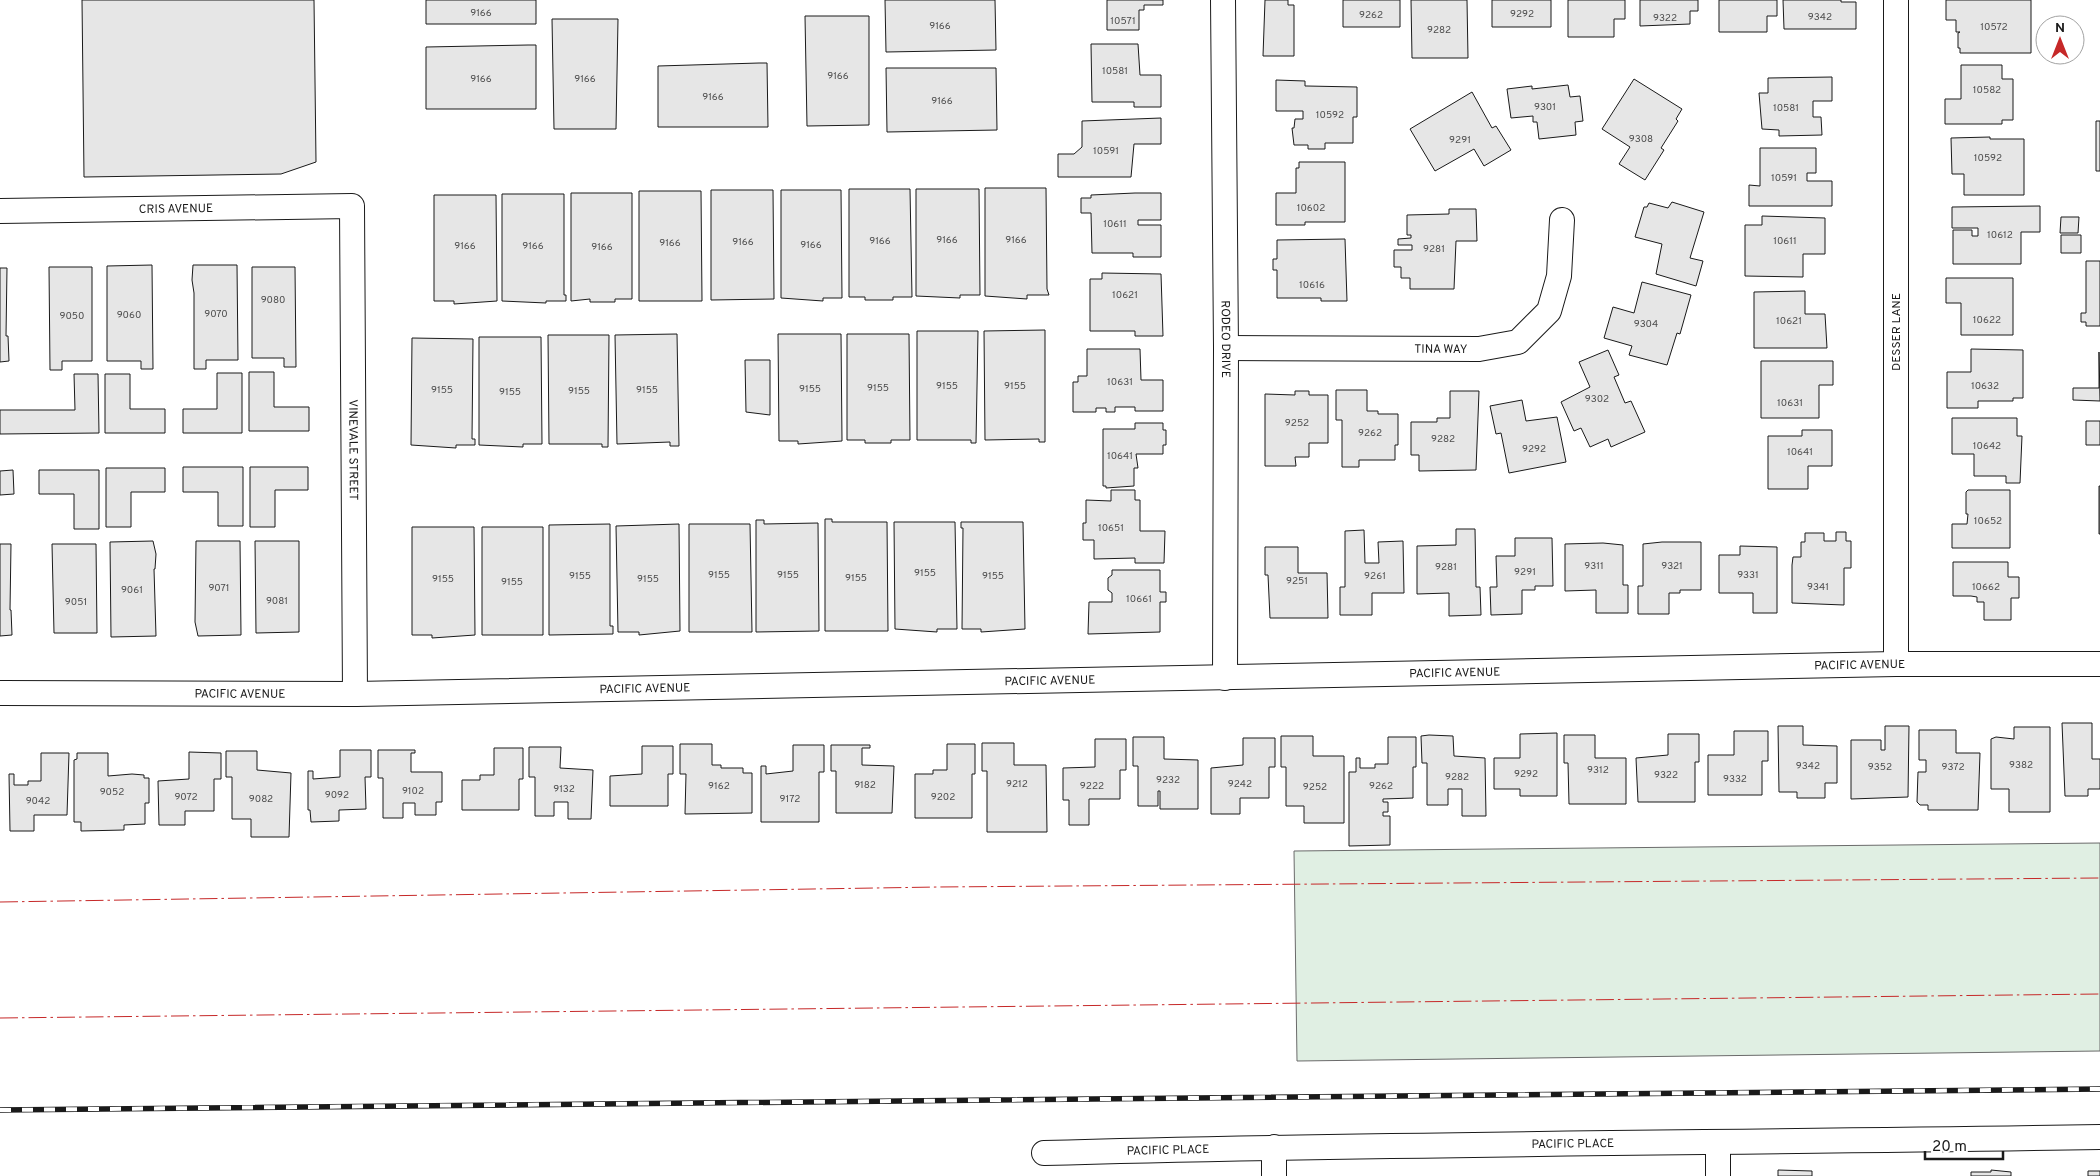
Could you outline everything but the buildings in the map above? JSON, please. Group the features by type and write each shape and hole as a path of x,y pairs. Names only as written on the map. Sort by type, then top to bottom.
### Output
{"street":[{"name":"RODEO DRIVE","path":"1223,0 1226,348 1225,678"},
{"name":"DESSER LANE","path":"1896,0 1896,664"},
{"name":"CRIS AVENUE","path":"0,211 352,206"},
{"name":"VINEVALE STREET","path":"352,206 355,694"},
{"name":"TINA WAY","path":"1226,348 1479,349 1518,342 1549,311 1559,276 1562,220"},
{"name":"PACIFIC AVENUE","path":"0,693 355,694 1896,664 2100,664"},
{"name":"PACIFIC PLACE","path":"1044,1153 1274,1147 1718,1144 2100,1137"},
{"path":"1718,1144 1718,1176"},
{"path":"1274,1147 1274,1176"}],"green space":[{"path":"2100,843 2100,1051 1297,1061 1294,851"}],"railway":[{"path":"0,1110 2100,1089"}],"power":[{"path":"0,902 938,887 2100,878"},
{"path":"0,1018 2100,994"}]}
